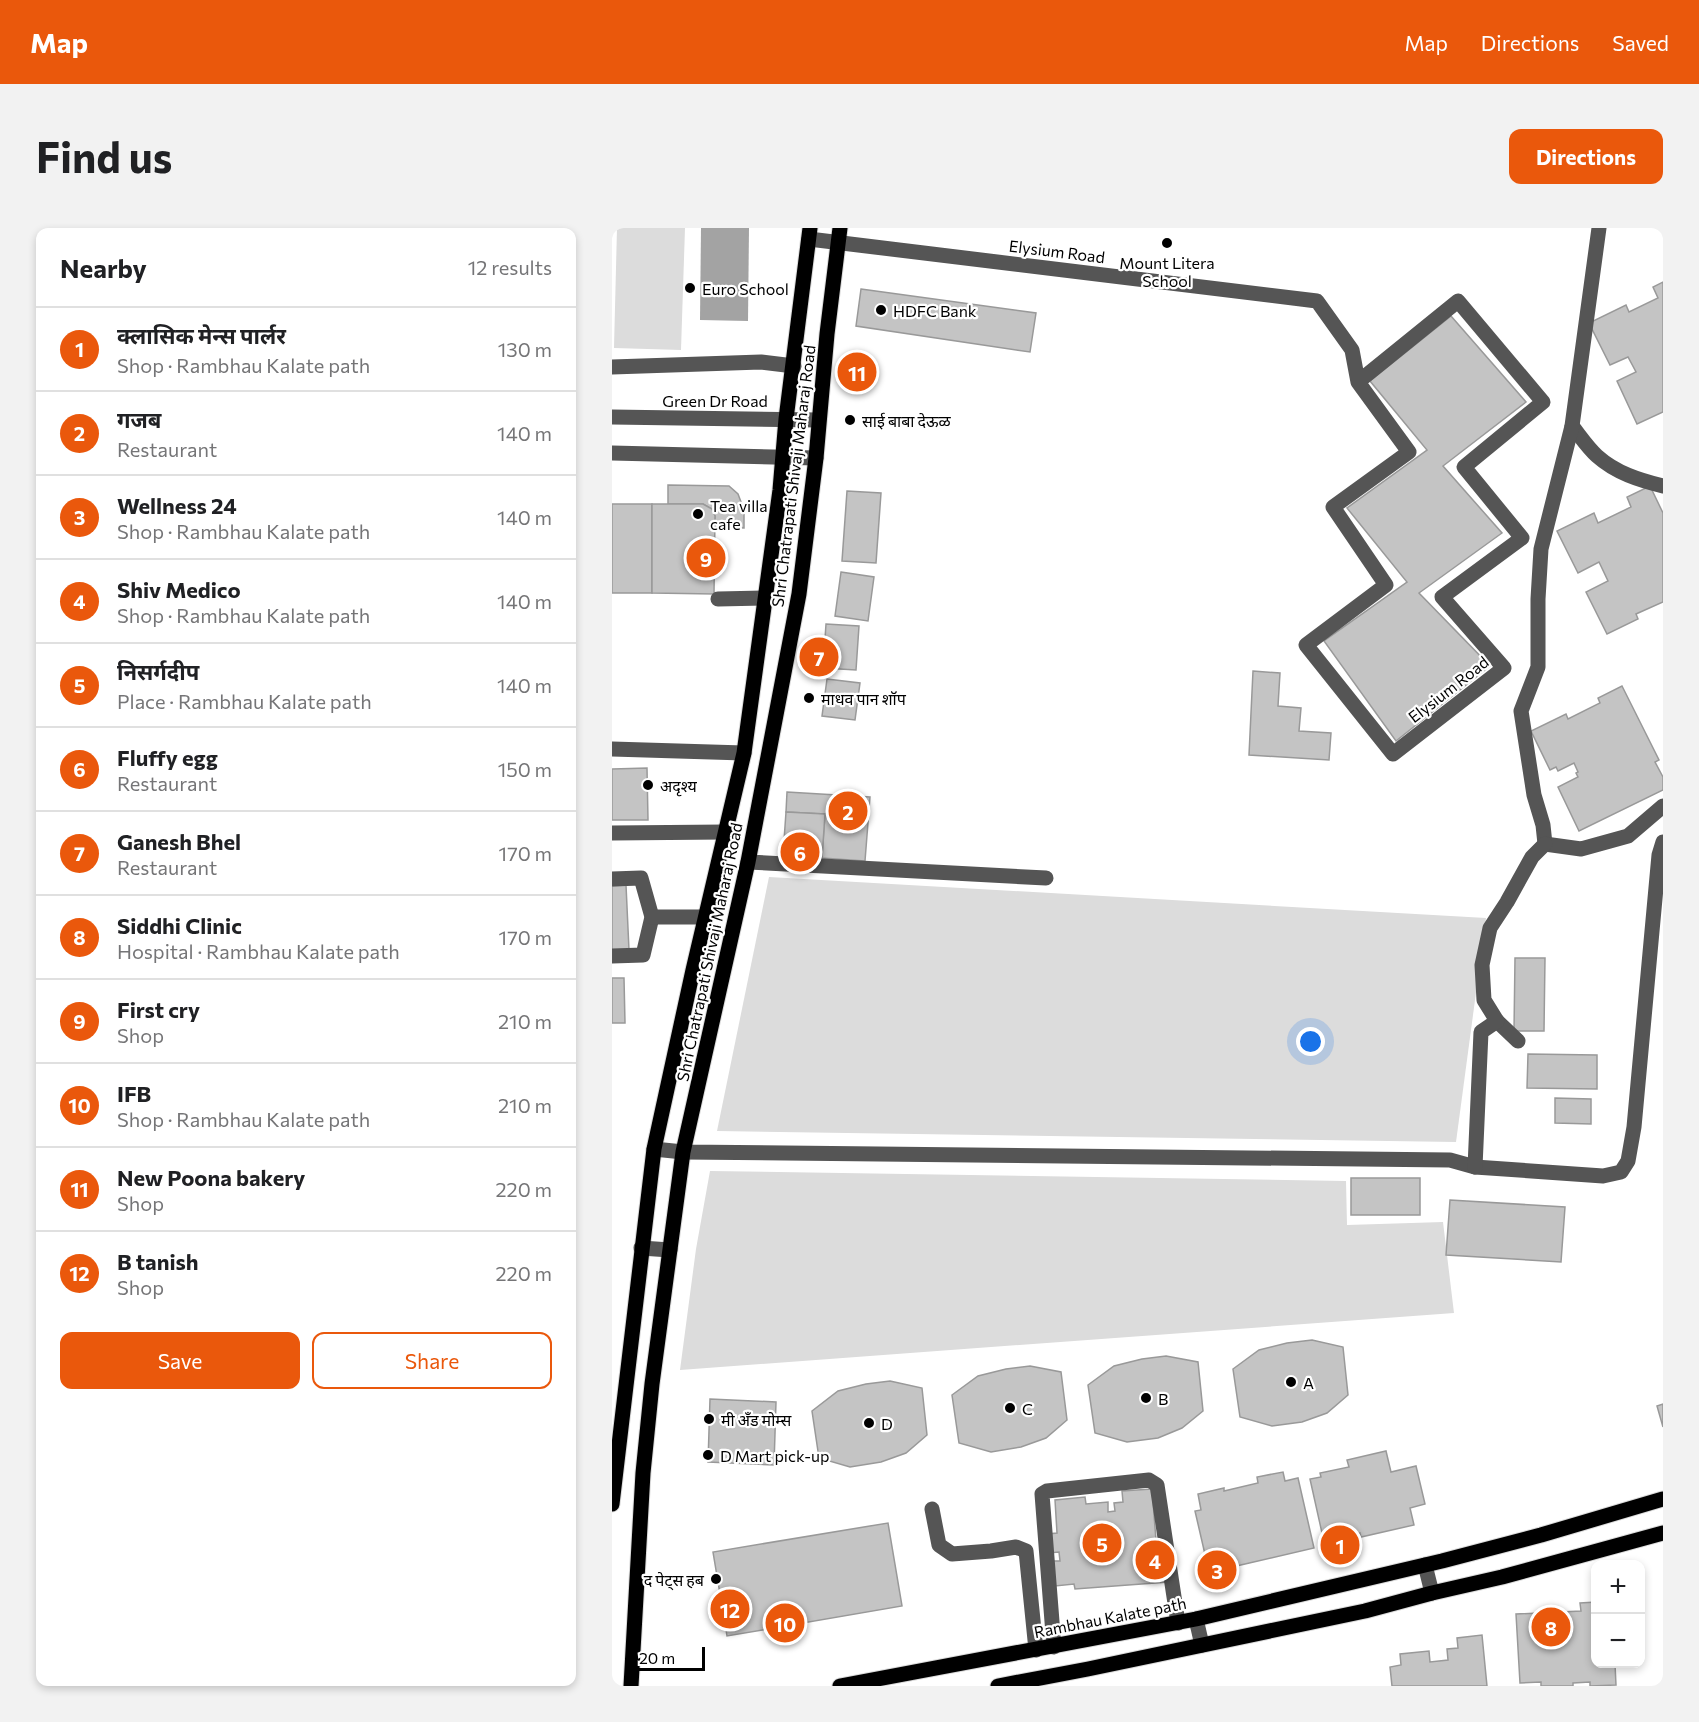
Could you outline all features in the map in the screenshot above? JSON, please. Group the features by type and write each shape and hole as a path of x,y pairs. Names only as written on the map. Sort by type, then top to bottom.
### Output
{"main road":[{"name":"Shri Chatrapati Shivaji Maharaj Road","path":"612,1504 654,1149 705,917 745,750 780,490 786,419 809,233"},
{"name":"Shri Chatrapati Shivaji Maharaj Road","path":"632,1686 643,1473 669,1250 683,1152 748,862 799,594 839,236"},
{"path":"745,750 770,751"},
{"name":"Rambhau Kalate path","path":"840,1686 1196,1619 1542,1535 1663,1499"},
{"path":"998,1686 1365,1611 1663,1533"}],"street":[{"path":"1545,844 1543,825 1534,795 1521,711 1538,667 1538,599 1542,549 1572,426 1599,228"},
{"name":"Elysium Road","path":"809,233 839,236 896,249 1317,301 1352,350 1358,382 1409,452 1333,507 1386,585 1306,645 1394,754 1504,668 1442,597 1522,538 1464,467 1543,402 1458,301 1358,382"},
{"path":"612,367 761,362 794,366"},
{"name":"Green Dr Road","path":"612,417 818,420"},
{"path":"1572,426 1596,456 1616,470 1630,477 1663,486"},
{"path":"612,453 816,458"},
{"path":"718,599 764,598"},
{"path":"612,749 745,750"},
{"path":"1545,844 1581,849 1628,836 1663,806"},
{"path":"612,833 725,832"},
{"path":"654,1149 683,1152 1450,1160 1475,1167 1603,1176 1622,1172 1628,1161 1634,1127 1659,855 1663,842"},
{"path":"1518,1041 1497,1021 1485,1000 1482,965 1490,928 1532,857 1545,844"},
{"path":"748,862 1046,878"},
{"path":"612,879 641,878 652,916 643,955 612,957"},
{"path":"652,916 705,917"},
{"path":"1475,1167 1481,1032 1497,1021"},
{"path":"641,1248 669,1250"},
{"path":"1054,1647 1042,1494 1047,1491 1149,1480 1157,1485 1178,1623"},
{"path":"932,1509 939,1545 952,1554 1016,1547 1026,1551 1036,1650"},
{"path":"1425,1565 1432,1593"},
{"path":"1196,1619 1202,1645"}],"shaded area":[{"path":"617,228 685,228 681,350 614,348"},
{"path":"701,228 749,228 748,321 700,320"},
{"path":"769,877 1486,918 1456,1142 717,1131"},
{"path":"710,1171 1346,1181 1347,1225 1443,1222 1454,1313 680,1370 696,1249"}],"building":[{"path":"1663,282 1663,412 1637,424 1617,381 1636,372 1628,357 1610,365 1589,323 1626,305 1629,312 1658,298 1653,287"},
{"path":"861,289 1036,313 1030,352 856,326"},
{"path":"1451,316 1526,402 1443,466 1502,533 1419,593 1490,666 1396,741 1324,641 1407,582 1347,508 1427,450 1370,381"},
{"path":"668,485 729,486 738,494 744,510 744,528 715,527 715,516 712,509 703,504 668,504"},
{"path":"1650,486 1663,513 1663,602 1636,614 1638,619 1607,634 1586,592 1608,581 1599,562 1578,573 1557,531 1594,513 1598,523 1631,507 1627,497"},
{"path":"847,491 881,493 876,563 842,561"},
{"path":"612,504 652,504 652,593 612,593"},
{"path":"652,504 703,504 712,509 715,516 714,594 652,593"},
{"path":"841,572 874,577 868,621 835,616"},
{"path":"826,624 859,626 856,670 823,668"},
{"path":"1253,671 1280,673 1278,706 1301,708 1299,731 1331,733 1329,760 1249,755"},
{"path":"827,679 860,683 855,720 822,716"},
{"path":"1622,686 1659,760 1655,762 1663,777 1663,790 1579,831 1558,787 1578,777 1574,763 1558,771 1556,767 1550,770 1531,731 1566,714 1568,719 1600,703 1598,698"},
{"path":"647,768 648,820 612,820 612,769"},
{"path":"787,792 870,797 865,861 822,858 825,814 786,812"},
{"path":"786,812 825,814 822,858 783,855"},
{"path":"626,885 629,950 612,951 612,886"},
{"path":"1515,958 1545,958 1544,1031 1514,1031"},
{"path":"612,978 624,978 625,1023 612,1023"},
{"path":"1528,1054 1597,1055 1597,1089 1527,1088"},
{"path":"1555,1098 1591,1099 1591,1124 1555,1123"},
{"path":"1351,1178 1420,1178 1420,1215 1351,1215"},
{"path":"1450,1200 1565,1207 1561,1262 1446,1255"},
{"name":"A","path":"1312,1340 1343,1347 1348,1395 1327,1413 1302,1422 1272,1426 1240,1417 1233,1369 1259,1350"},
{"name":"B","path":"1166,1356 1198,1362 1203,1411 1182,1428 1158,1438 1127,1442 1095,1433 1088,1385 1114,1366"},
{"name":"C","path":"1030,1366 1061,1372 1067,1420 1046,1438 1021,1447 991,1452 959,1443 952,1395 978,1376"},
{"name":"D","path":"890,1381 922,1388 927,1435 906,1453 881,1462 850,1467 819,1458 812,1411 838,1391"},
{"path":"710,1399 776,1402 774,1465 708,1462"},
{"path":"1663,1404 1663,1427 1657,1406"},
{"path":"1386,1451 1391,1472 1416,1466 1425,1504 1410,1508 1414,1525 1361,1537 1360,1533 1324,1542 1310,1479 1321,1477 1320,1473 1349,1467 1347,1460"},
{"path":"1283,1472 1285,1481 1298,1478 1314,1548 1219,1570 1217,1561 1207,1563 1195,1511 1201,1510 1198,1494 1258,1483 1257,1477"},
{"path":"1152,1489 1157,1553 1166,1553 1168,1582 1075,1589 1074,1584 1055,1586 1053,1561 1060,1561 1059,1552 1048,1553 1047,1534 1057,1533 1055,1500 1085,1497 1086,1504 1108,1502 1108,1512 1115,1511 1114,1503 1123,1502 1122,1491"},
{"path":"888,1523 902,1606 727,1636 713,1552"},
{"path":"1591,1602 1591,1668 1615,1668 1616,1685 1590,1686 1590,1682 1573,1683 1573,1686 1541,1686 1541,1682 1520,1683 1516,1614 1581,1611 1580,1603"},
{"path":"1482,1635 1487,1686 1392,1686 1390,1667 1401,1665 1400,1654 1429,1651 1430,1662 1448,1660 1447,1649 1458,1648 1457,1638"}],"place":[{"name":"Mount Litera School","path":"1167,243"},
{"name":"Euro School","path":"690,288"},
{"name":"HDFC Bank","path":"881,310"},
{"name":"New Poona bakery","path":"857,372"},
{"name":"साई बाबा देऊळ","path":"850,420"},
{"name":"Tea villa cafe","path":"698,514"},
{"name":"First cry","path":"706,558"},
{"name":"Ganesh Bhel","path":"819,657"},
{"name":"माधव पान शॉप","path":"809,698"},
{"name":"अदृश्य","path":"648,785"},
{"name":"गजब","path":"848,811"},
{"name":"Fluffy egg","path":"800,852"},
{"name":"A","path":"1291,1382"},
{"name":"B","path":"1146,1398"},
{"name":"C","path":"1010,1408"},
{"name":"मी अँड मोम्स","path":"709,1419"},
{"name":"D","path":"869,1423"},
{"name":"D Mart pick-up","path":"708,1455"},
{"name":"निसर्गदीप","path":"1102,1543"},
{"name":"क्लासिक मेन्स पार्लर","path":"1340,1545"},
{"name":"Shiv Medico","path":"1155,1560"},
{"name":"Wellness 24","path":"1217,1570"},
{"name":"द पेट्स हब","path":"716,1579"},
{"name":"B tanish","path":"730,1609"},
{"name":"IFB","path":"785,1623"},
{"name":"Siddhi Clinic","path":"1551,1627"}]}
